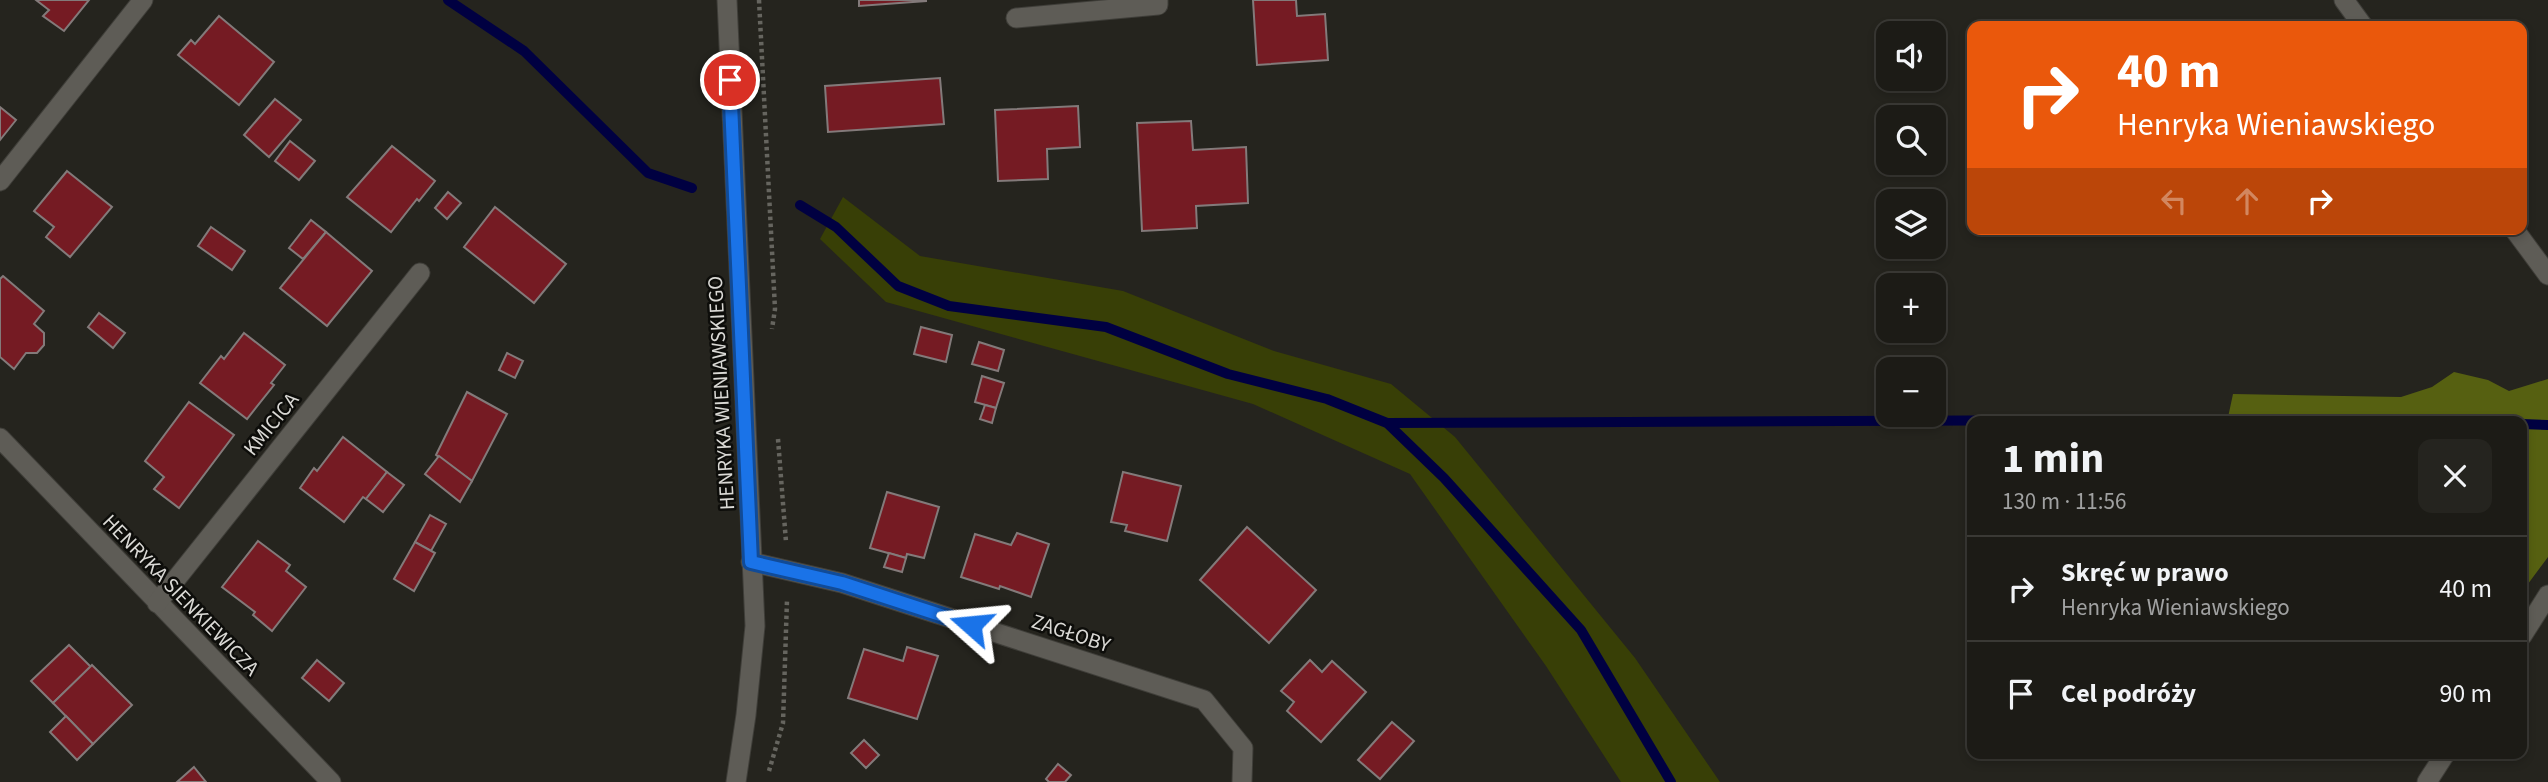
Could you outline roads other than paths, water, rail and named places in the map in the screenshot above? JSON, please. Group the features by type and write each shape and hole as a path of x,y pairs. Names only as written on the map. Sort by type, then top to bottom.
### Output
{"street":[{"path":"0,181 143,0"},
{"name":"HENRYKA WIENIAWSKIEGO","path":"727,0 755,626 736,782"},
{"path":"1016,18 1158,5 1158,0"},
{"path":"2344,0 2359,21"},
{"path":"2518,235 2548,275"},
{"name":"KMICICA","path":"157,603 420,273"},
{"name":"HENRYKA SIENKIEWICZA","path":"0,438 331,782"},
{"name":"ZAGŁOBY","path":"751,562 842,583 1205,700 1243,748 1242,782"},
{"path":"2527,628 2548,595"},
{"path":"2427,782 2442,759"}],"waterway":[{"path":"448,0 524,51 648,173 692,188"},
{"path":"800,205 836,227 898,286 949,306 1106,327 1228,374 1327,399 1387,423 1444,478 1581,630 1671,782"},
{"path":"1387,423 1967,420"},
{"path":"2527,424 2548,425"}]}
